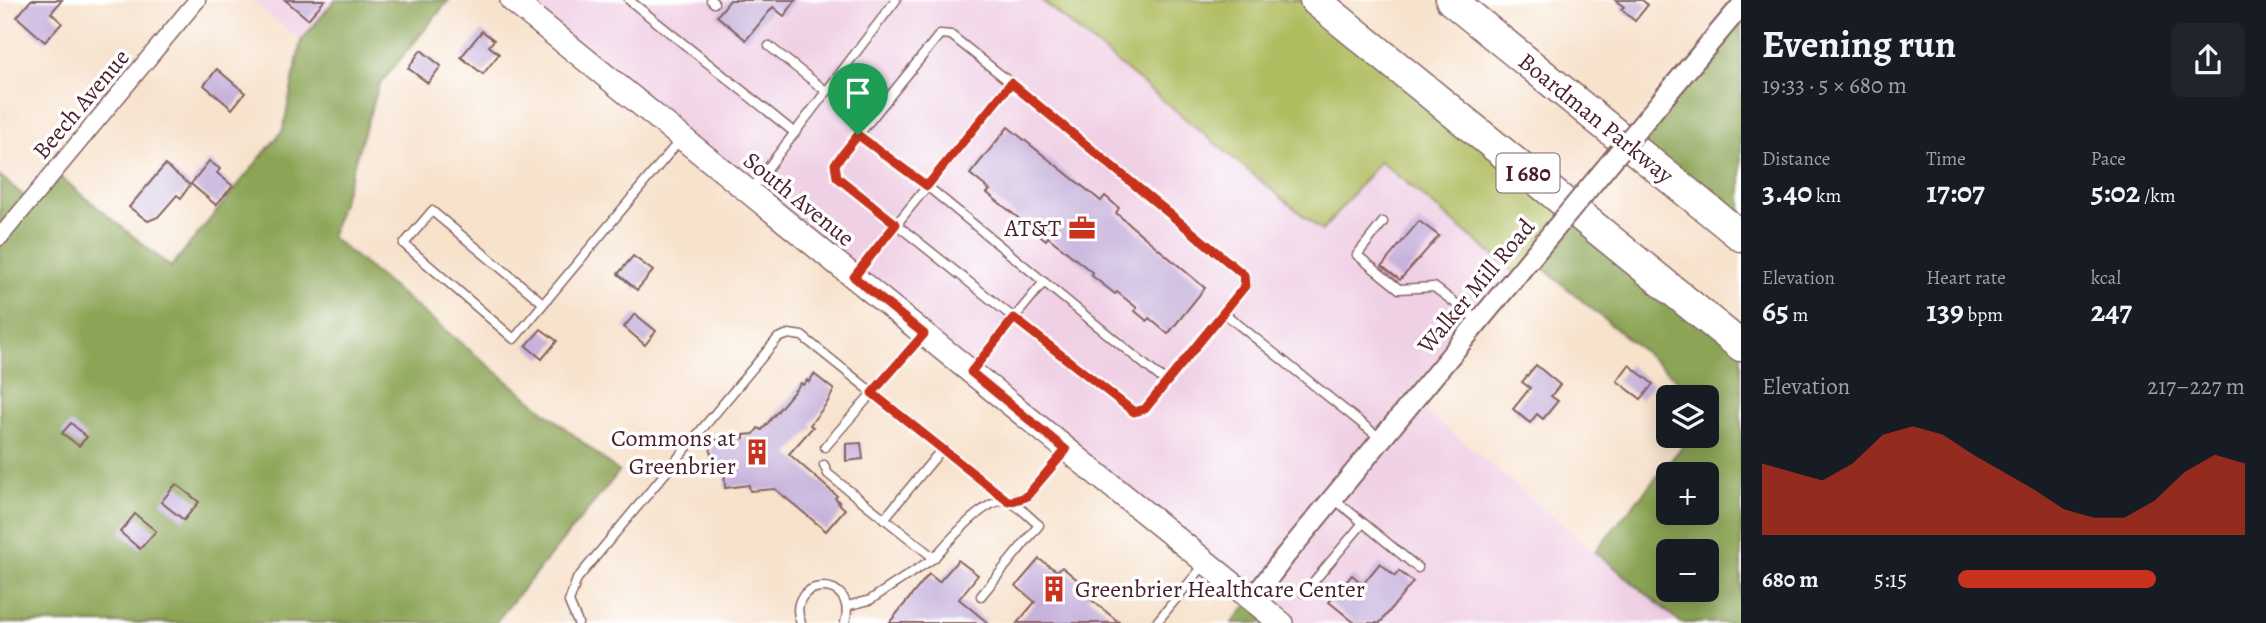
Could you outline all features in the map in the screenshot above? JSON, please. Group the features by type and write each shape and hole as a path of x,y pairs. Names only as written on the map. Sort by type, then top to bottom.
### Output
{"highway":[{"name":"I 680","path":"1315,0 1741,346"},
{"name":"Boardman Parkway","path":"1451,0 1741,236"}],"main road":[{"name":"South Avenue","path":"512,0 1281,623"}],"street":[{"name":"Beech Avenue","path":"0,237 197,0"},
{"name":"Walker Mill Road","path":"1252,600 1381,439 1741,6"}],"lane":[{"path":"629,0 795,133"},
{"path":"749,193 896,0"},
{"path":"940,34 951,35 1244,275 1245,286 1145,409 1134,412 837,177 835,164 858,135 940,34"},
{"path":"769,46 827,92"},
{"path":"854,277 1011,83"},
{"path":"858,135 927,186 1166,382"},
{"path":"543,303 432,211 404,244 514,338 682,138"},
{"path":"1383,222 1357,255 1399,289 1434,287 1479,321"},
{"path":"971,372 1043,283"},
{"path":"1224,313 1381,439"},
{"path":"578,623 569,602 577,579 778,338 789,334 802,337 1039,525 981,596"},
{"path":"825,447 924,334"},
{"path":"884,519 942,449"},
{"path":"847,606 870,600 934,558 960,529 995,501 1009,502 1026,497 1066,450"},
{"path":"824,465 828,474 934,558"},
{"path":"1333,498 1418,569"},
{"path":"1304,593 1363,523"},
{"path":"1156,623 1206,562"},
{"path":"801,623 798,604 803,595 822,586 841,594 848,613 845,623"}],"shaded area":[{"path":"251,0 335,0 301,41"},
{"path":"512,0 1041,0 1322,231 1380,161 1517,275 1414,401 1681,623 1281,623"}],"green space":[{"path":"335,0 449,0 379,85 331,237 619,472 495,623 0,623 0,176 30,201 54,172 171,267 283,130 301,41"},
{"path":"1041,0 1315,0 1572,209 1517,275 1380,161 1322,231"},
{"path":"1741,6 1741,236 1627,143"},
{"path":"1572,209 1741,346 1741,623 1681,623 1595,551 1656,478 1656,525 1719,525 1719,462 1669,462 1681,448 1719,448 1719,385 1684,385 1531,258"},
{"path":"1252,600 1281,623 1232,623"}],"building":[{"path":"31,0 62,0 51,13 62,23 45,42 17,17"},
{"path":"285,0 325,0 308,19"},
{"path":"730,0 796,0 784,16 773,7 746,40 717,16"},
{"path":"1615,0 1642,0 1648,5 1635,21"},
{"path":"482,31 494,40 489,46 499,54 483,74 461,57"},
{"path":"421,50 441,66 428,83 408,68"},
{"path":"217,69 245,93 232,109 204,85"},
{"name":"AT&T","path":"1008,127 1101,201 1105,196 1119,208 1116,213 1205,288 1168,334 1149,318 1147,321 1135,311 1137,308 1091,275 1093,273 1048,237 1046,240 987,193 990,190 970,174"},
{"path":"209,161 220,169 217,173 233,186 216,205 191,184"},
{"path":"165,165 190,185 181,198 177,195 158,217 148,221 129,207"},
{"path":"1419,221 1439,236 1400,280 1382,266"},
{"path":"633,256 653,271 637,290 618,274"},
{"path":"635,314 656,331 645,345 624,327"},
{"path":"541,329 557,341 542,359 526,346"},
{"path":"1536,365 1560,385 1551,396 1558,401 1543,419 1537,414 1530,423 1513,409 1530,388 1522,382"},
{"path":"1629,365 1653,384 1641,399 1617,381"},
{"name":"Commons at Greenbrier","path":"814,374 834,390 810,425 813,427 789,454 837,496 835,498 838,503 845,509 826,531 775,489 750,491 749,485 725,488 724,467 712,467 710,440 744,438 744,435 754,434 758,428 762,430 801,383 803,385 807,380 809,382"},
{"path":"71,423 87,437 79,446 62,433"},
{"path":"861,443 863,459 846,461 846,444"},
{"path":"176,484 199,502 184,520 161,502"},
{"path":"135,514 156,531 140,549 120,532"},
{"name":"Greenbrier Healthcare Center","path":"1039,559 1057,571 1062,567 1092,592 1088,597 1120,623 1017,623 1035,602 1016,586"},
{"path":"958,560 978,575 959,599 988,623 889,623 929,574 939,582"},
{"path":"1380,563 1395,576 1399,571 1413,582 1380,623 1355,623 1329,602 1352,575 1363,584"}],"place":[{"name":"AT&T","path":"1082,228"},
{"name":"Commons at Greenbrier","path":"757,452"},
{"name":"Greenbrier Healthcare Center","path":"1054,589"}],"route":[{"path":"1011,83 1244,275 1245,286 1145,409 1134,412 1014,318 971,372 1066,450 1026,497 1009,502 872,393 924,334 854,277 896,224 837,177 835,164 858,135 927,186 1011,83"}]}
